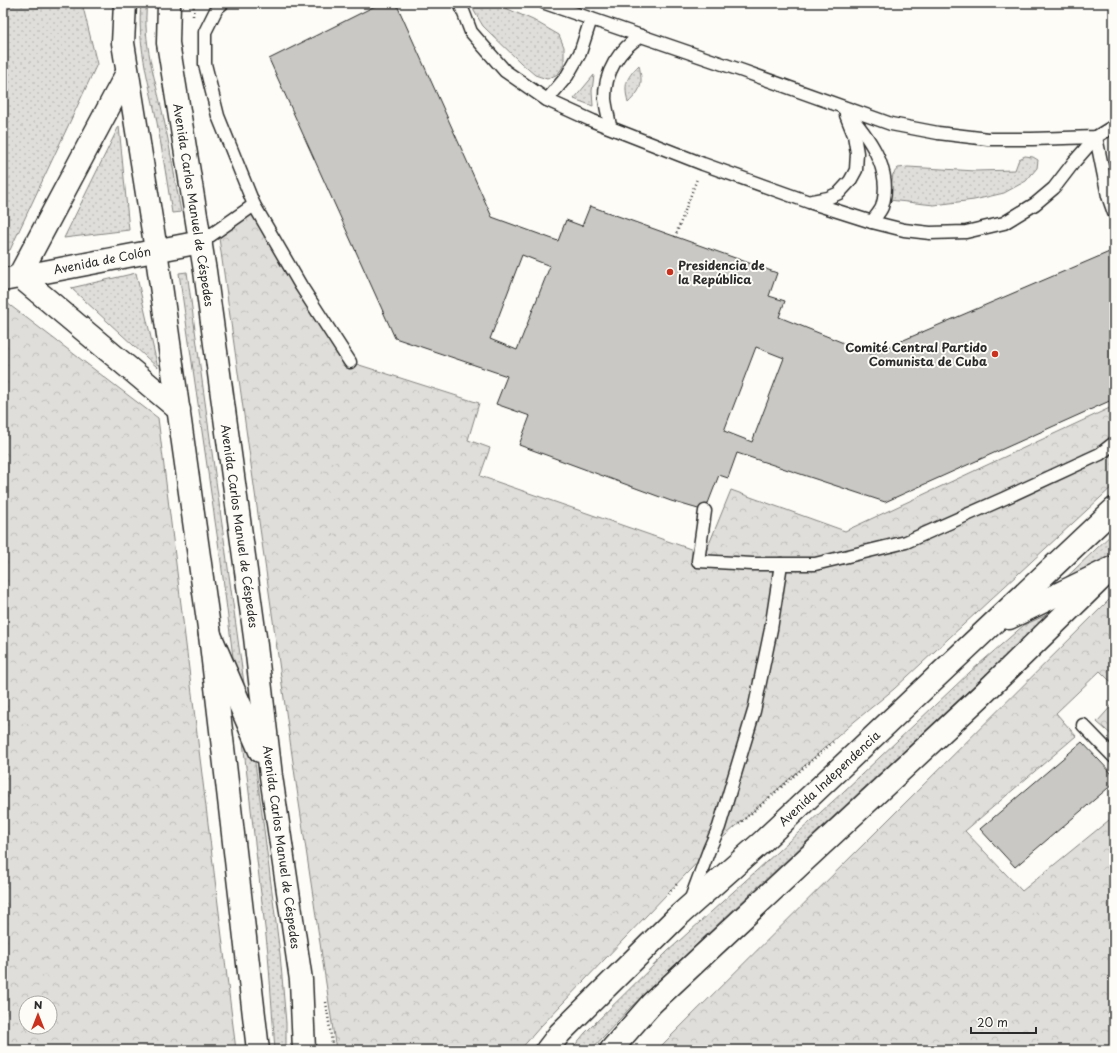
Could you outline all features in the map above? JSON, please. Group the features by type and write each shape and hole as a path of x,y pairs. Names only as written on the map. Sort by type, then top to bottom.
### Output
{"main road":[{"path":"113,3 123,43 156,250 179,410 210,635 258,1050"},
{"path":"123,43 125,3"},
{"name":"Avenida Carlos Manuel de Céspedes","path":"170,3 168,44 201,242 254,629 271,776 301,980 304,1050"},
{"path":"127,74 11,278 179,410"},
{"name":"Avenida de Colón","path":"11,278 201,242"},
{"name":"Avenida Independencia","path":"547,1050 560,1034 676,918 763,841 1114,509"},
{"path":"990,627 1113,567"},
{"path":"612,1050 652,1003 982,695 1113,567"},
{"path":"210,635 271,776"},
{"path":"301,980 317,1050"}],"lane":[{"path":"223,3 217,8 205,32 205,64 218,116 254,204 301,286 350,362"},
{"path":"460,3 471,32 505,71 547,100 593,121 703,164 809,202 872,222 904,230 930,233 966,232 1004,223 1035,204 1054,188 1096,137 1114,126"},
{"path":"547,3 891,124 946,134 988,139 1096,137"},
{"path":"547,100 567,76 580,53 591,19"},
{"path":"610,127 605,99 608,76 618,56 628,44 640,36"},
{"path":"809,202 828,198 839,193 850,181 856,170 857,153 854,135 843,107"},
{"path":"843,107 861,127 871,142 883,171 885,189 882,208 872,222"},
{"path":"1096,137 1108,196 1114,213"},
{"path":"201,242 254,204"},
{"path":"705,511 698,561 815,564 906,542 1100,454 1114,443"},
{"path":"688,908 719,827 754,711 771,629 782,564"},
{"path":"1083,725 1114,757"}],"path":[{"path":"675,237 703,164"}],"green space":[{"path":"3,3 82,3 97,64 10,250 3,252"},
{"path":"141,3 147,3 146,31 150,59 166,127 181,212 172,213 156,117 142,47 140,18"},
{"path":"473,3 494,3 533,20 559,35 564,47 564,65 558,74 547,79 535,75 483,26 474,11"},
{"path":"639,65 641,82 639,90 628,103 626,87 628,78"},
{"path":"594,75 592,91 593,106 574,99"},
{"path":"119,126 129,230 64,238"},
{"path":"1025,156 1033,157 1038,160 1037,168 1026,181 1004,193 974,200 934,205 889,200 893,174 898,168 908,167 976,171 1015,170 1019,159"},
{"path":"254,205 350,362 479,403 468,440 490,448 480,476 705,554 731,490 845,531 1114,406 1114,485 894,689 855,721 709,850 541,1026 520,1050 336,1050 295,776 218,231"},
{"path":"187,272 280,954 286,1023 286,1050 275,1050 268,953 233,657 221,562 179,273"},
{"path":"136,273 158,368 71,288"},
{"path":"3,300 158,418 236,1050 3,1050"},
{"path":"1114,532 1114,550 1098,566 1054,589"},
{"path":"1114,595 1114,685 1100,671 1056,713 1076,736 965,831 1022,891 1114,816 1114,1050 657,1050"},
{"path":"1053,612 718,924 631,1007 591,1050 571,1050 585,1033 667,952 843,792 970,672 1024,625"},
{"path":"1114,703 1114,737 1097,722"}],"building":[{"path":"381,3 396,3 492,217 558,241 566,220 582,226 590,206 777,273 769,296 785,301 779,317 871,354 1114,250 1114,399 885,502 737,453 728,478 719,475 705,511 671,501 519,445 530,416 496,404 507,376 395,338 269,59","holes":["522,255 550,266 517,350 490,339","756,347 784,358 752,442 724,431"]},
{"path":"1082,742 1114,776 1114,783 1015,867 980,829"}],"place":[{"name":"Presidencia de la República","path":"670,272"},
{"name":"Comité Central Partido Comunista de Cuba","path":"995,354"}]}
